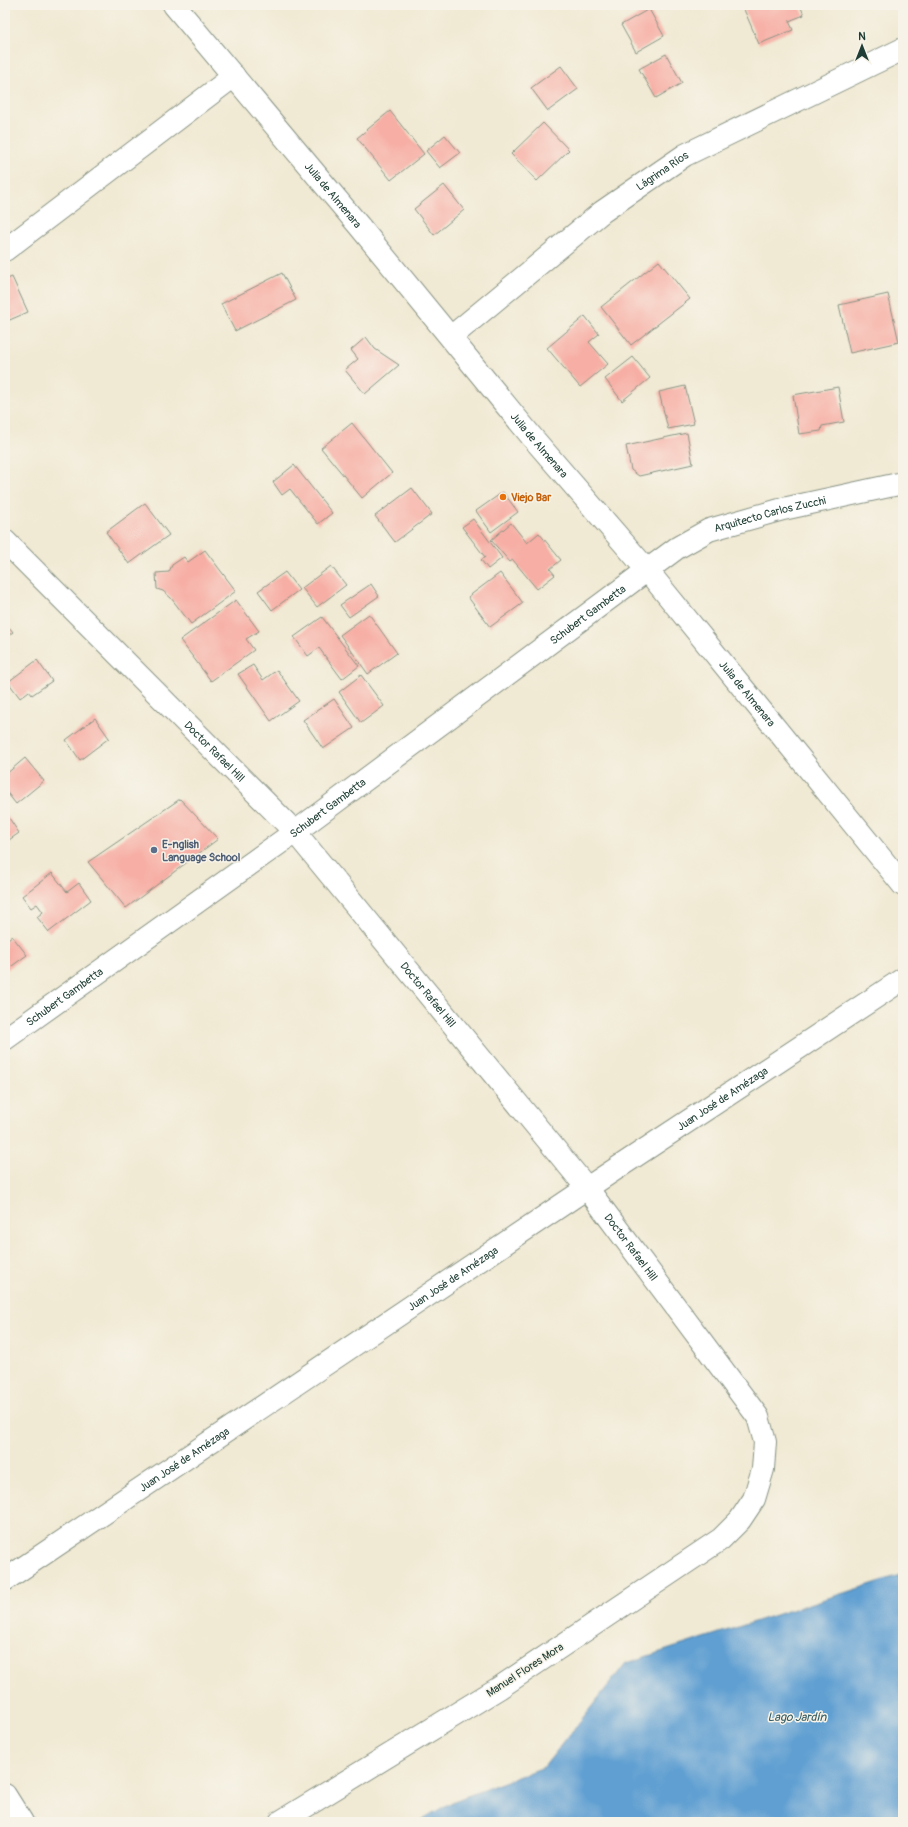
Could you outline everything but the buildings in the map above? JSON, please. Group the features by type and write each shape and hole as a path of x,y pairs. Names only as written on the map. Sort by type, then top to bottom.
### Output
{"street":[{"name":"Julia de Almenara","path":"174,5 451,337 532,437 647,570 903,885"},
{"name":"Lágrima Ríos","path":"451,337 602,212 685,155 903,49"},
{"path":"5,250 234,76"},
{"name":"Arquitecto Carlos Zucchi","path":"647,570 677,548 709,530 783,509 903,483"},
{"name":"Doctor Rafael Hill","path":"5,541 295,832 587,1188 758,1417 765,1442 763,1469 754,1499"},
{"name":"Schubert Gambetta","path":"5,1040 295,832 647,570"},
{"name":"Juan José de Amézaga","path":"5,1580 587,1188 903,979"},
{"name":"Manuel Flores Mora","path":"280,1822 499,1688 721,1539 740,1520 754,1499"},
{"path":"5,1795 22,1822"}],"water":[{"name":"Lago Jardín","path":"903,1574 903,1822 417,1822 454,1801 544,1767 626,1663"}],"place":[{"name":"Viejo Bar","path":"503,497"},
{"name":"E-nglish Language School","path":"154,850"}]}
